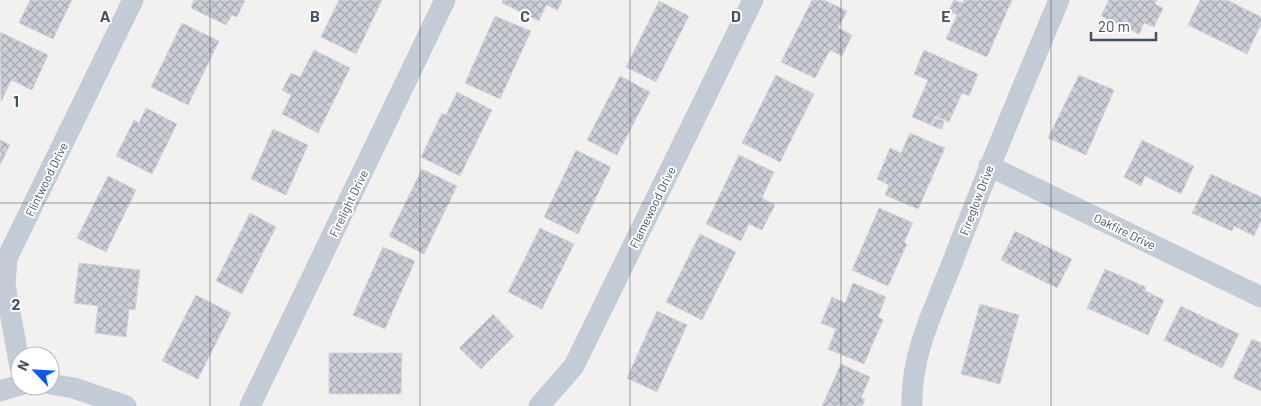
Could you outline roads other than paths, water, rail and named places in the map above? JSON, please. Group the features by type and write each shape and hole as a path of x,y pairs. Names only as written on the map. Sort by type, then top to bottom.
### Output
{"street":[{"name":"Flintwood Drive","path":"16,346 5,285 7,258 133,0"},
{"name":"Firelight Drive","path":"250,406 446,0"},
{"name":"Flamewood Drive","path":"539,406 574,366 753,0"},
{"name":"Fireglow Drive","path":"912,406 912,390 920,348 989,166 1059,0"},
{"name":"Oakfire Drive","path":"989,166 1261,297"},
{"path":"60,386 74,388 126,406"}]}
